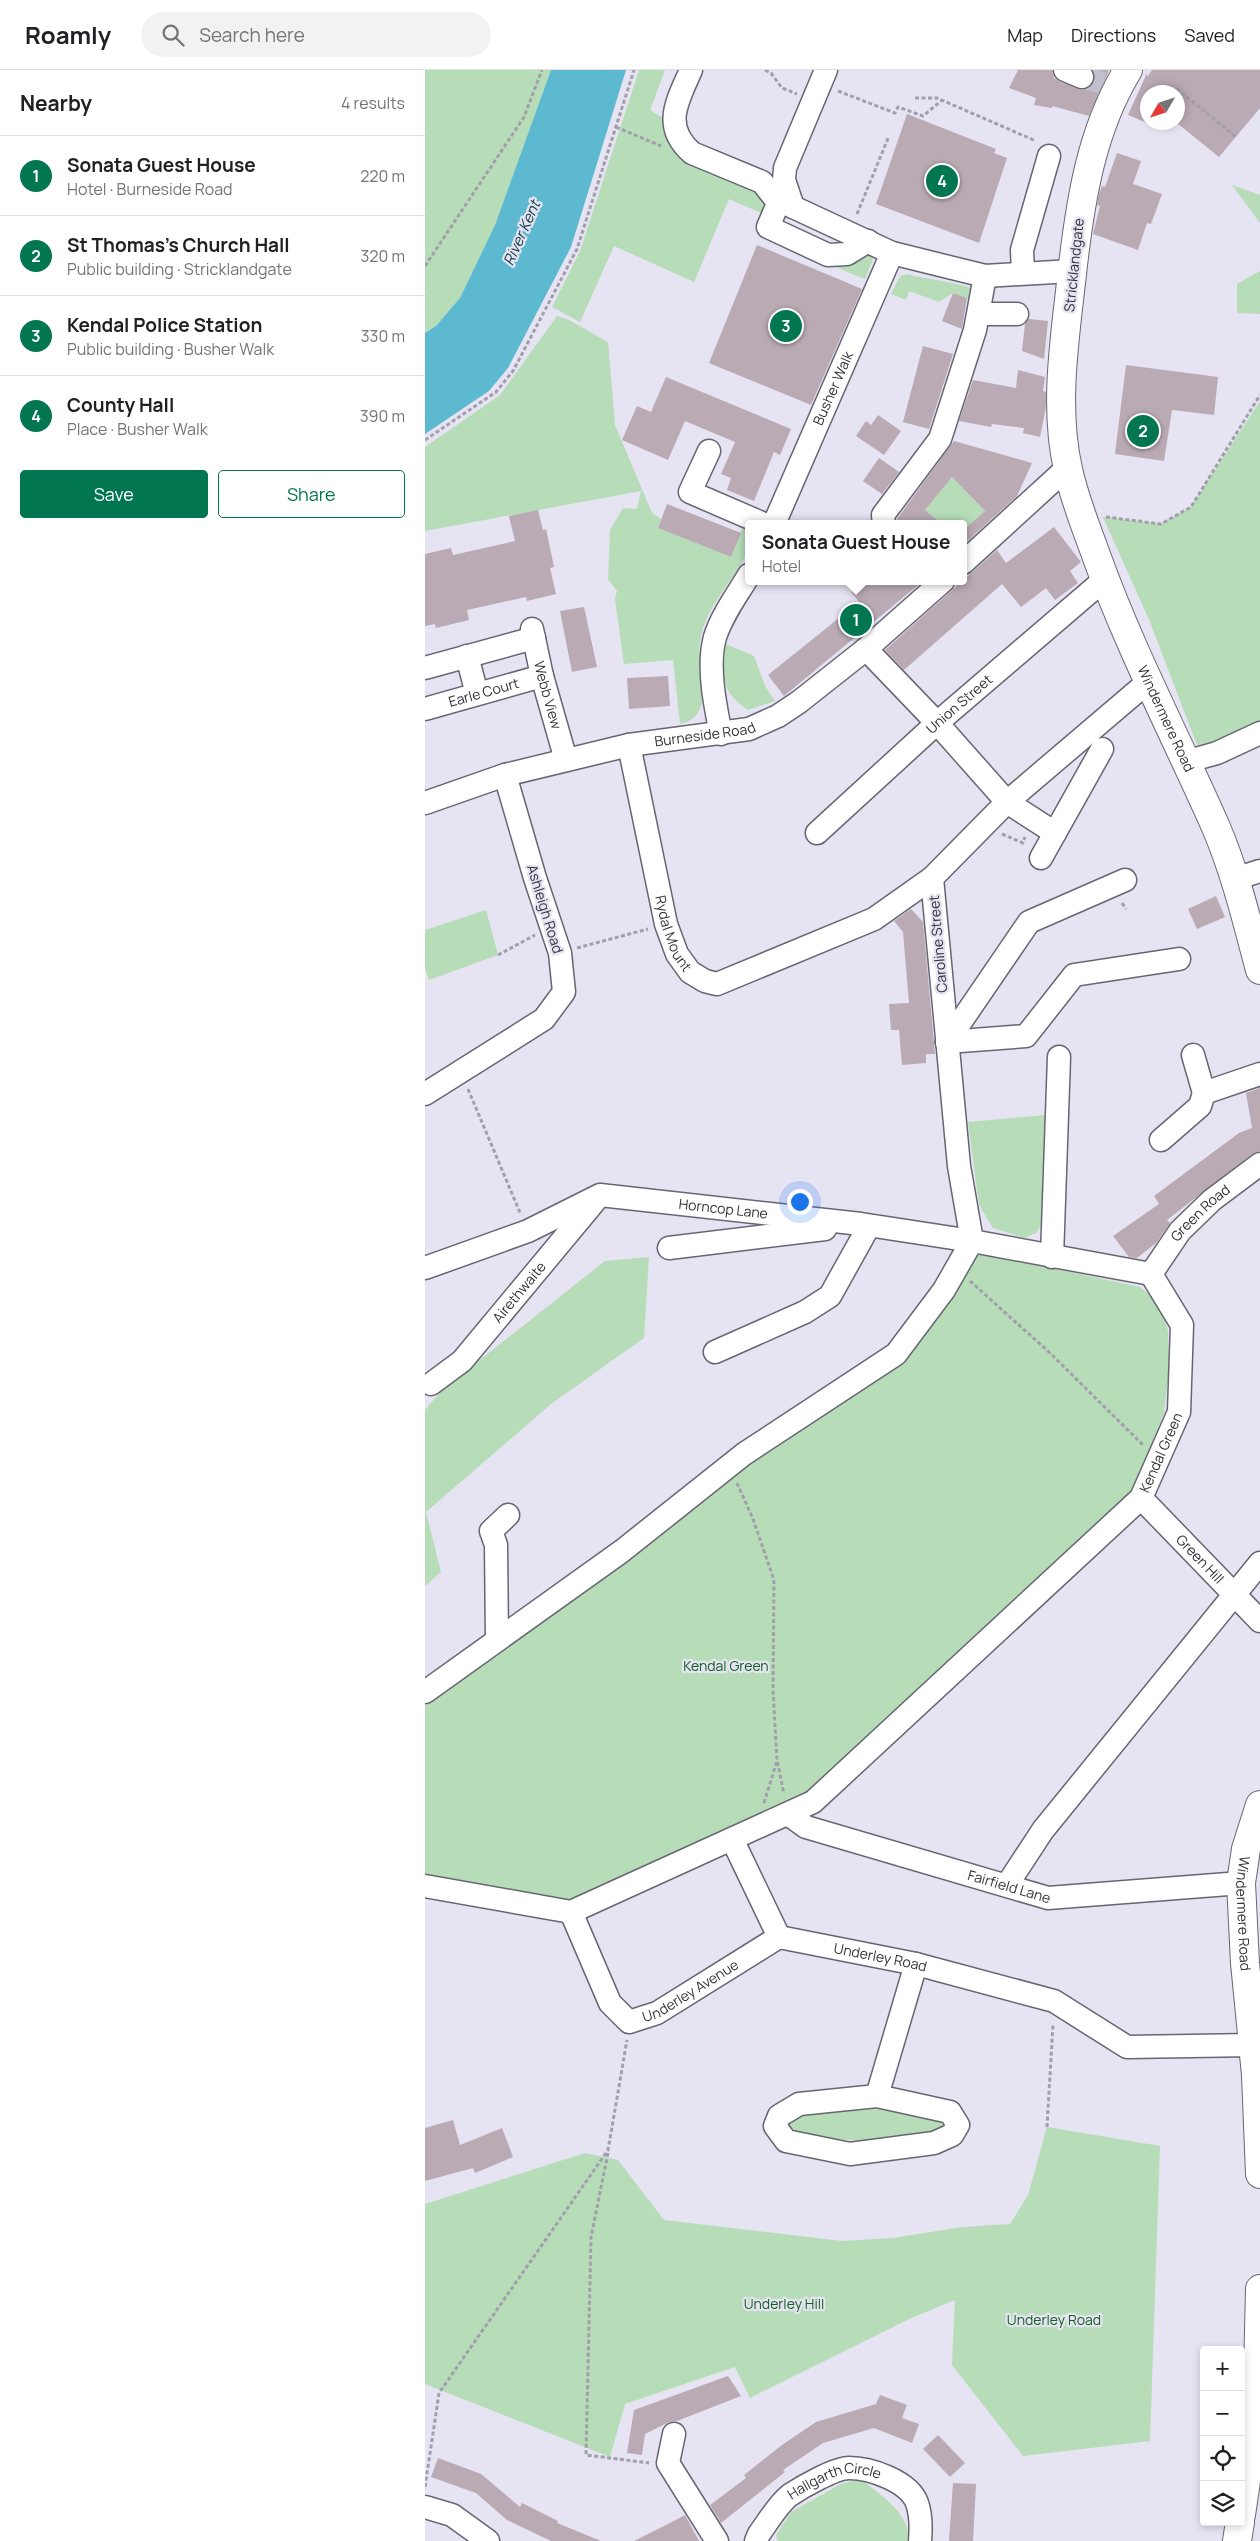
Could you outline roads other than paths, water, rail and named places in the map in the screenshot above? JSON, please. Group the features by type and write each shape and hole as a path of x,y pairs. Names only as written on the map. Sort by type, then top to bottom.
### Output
{"highway":[{"name":"Stricklandgate","path":"1067,468 1062,420 1063,377 1083,190 1096,143 1099,78"},
{"name":"Windermere Road","path":"1067,468 1105,579 1185,762 1215,826 1248,875 1260,970"},
{"name":"Windermere Road","path":"1260,1805 1246,1848 1241,1883 1245,1963 1254,2045 1260,2174"},
{"path":"1245,2487 1253,2433 1260,2289"},
{"path":"1237,2541 1239,2526"}],"street":[{"path":"691,70 673,113 676,132 684,146 692,152 762,182 782,201 892,253 985,276 1023,272 1073,271"},
{"path":"826,70 785,168 782,201 768,227 827,255 847,254 868,241"},
{"path":"1023,272 1022,250 1046,150"},
{"name":"Busher Walk","path":"776,520 892,253"},
{"path":"884,520 883,515 940,439 979,314 985,276"},
{"path":"979,314 1017,314"},
{"path":"709,451 689,492 755,520"},
{"path":"967,559 1067,468"},
{"name":"Union Street","path":"817,833 937,723 1105,579"},
{"path":"721,734 712,654 723,618 745,582"},
{"name":"Burneside Road","path":"425,803 505,775 629,745 749,729 778,716 866,649 938,585"},
{"name":"Webb View","path":"467,656 533,633 542,676 566,760"},
{"path":"866,649 937,723 1007,802 1055,833"},
{"path":"425,668 467,656 477,694"},
{"name":"Earle Court","path":"425,709 542,676"},
{"name":"Caroline Street","path":"972,1241 959,1166 932,878 1007,802 1149,681"},
{"path":"1185,762 1217,753 1260,733"},
{"name":"Rydal Mount","path":"629,745 665,924 677,954 690,972 705,981 717,984 874,919 932,878"},
{"path":"1041,858 1102,749"},
{"name":"Ashleigh Road","path":"425,1094 544,1019 563,992 560,953 505,775"},
{"path":"947,1042 1029,922 1125,880"},
{"path":"947,1042 1026,1036 1074,975 1179,959"},
{"path":"1161,1140 1200,1106 1204,1094 1193,1055"},
{"path":"1052,1257 1059,1056"},
{"path":"1204,1094 1260,1074"},
{"name":"Green Road","path":"1151,1274 1180,1231 1212,1200 1260,1164"},
{"path":"428,1271 528,1231 600,1195"},
{"name":"Horncop Lane","path":"600,1195 865,1225 972,1241 1151,1274"},
{"name":"Airethwaite","path":"431,1384 462,1361 600,1195"},
{"path":"669,1248 865,1225"},
{"path":"715,1352 805,1312 830,1296 865,1225"},
{"path":"425,1692 622,1552 744,1454 896,1354 944,1290 972,1241"},
{"name":"Kendal Green","path":"571,1912 813,1802 1141,1498 1179,1412 1182,1325 1151,1274"},
{"name":"Green Hill","path":"1141,1498 1236,1594 1260,1621"},
{"path":"497,1640 496,1545 491,1531 508,1515"},
{"path":"1007,1885 1043,1830 1260,1564"},
{"name":"Fairfield Lane","path":"788,1814 805,1827 1048,1898 1241,1883"},
{"path":"732,1839 779,1937"},
{"path":"425,1886 571,1912"},
{"name":"Underley Avenue","path":"571,1912 610,2003 629,2022 657,2012 779,1937"},
{"name":"Underley Road","path":"779,1937 916,1964 1054,2001 1127,2048 1254,2045"},
{"path":"877,2096 916,1964"},
{"path":"877,2096 950,2112 958,2125 952,2135 934,2143 850,2154 786,2140 775,2126 779,2116 799,2104 877,2096"},
{"path":"674,2434 668,2462 717,2541"},
{"name":"Hallgarth Circle","path":"756,2541 759,2534 789,2496 819,2479 847,2468 882,2474 901,2484 917,2502 921,2541"},
{"path":"425,2507 452,2515 488,2541"}],"water":[{"name":"River Kent","path":"551,70 626,70 571,247 508,368 489,391 425,434 425,333 436,326 460,298 495,225"}],"tunnel":[{"path":"1082,77 1103,83"}],"place":[{"name":"County Hall","path":"942,181"},
{"name":"Kendal Police Station","path":"786,326"},
{"name":"St Thomas's Church Hall","path":"1143,431"},
{"name":"Sonata Guest House","path":"856,620"}],"park label":[{"name":"Underley Hill","path":"784,2304"}]}
